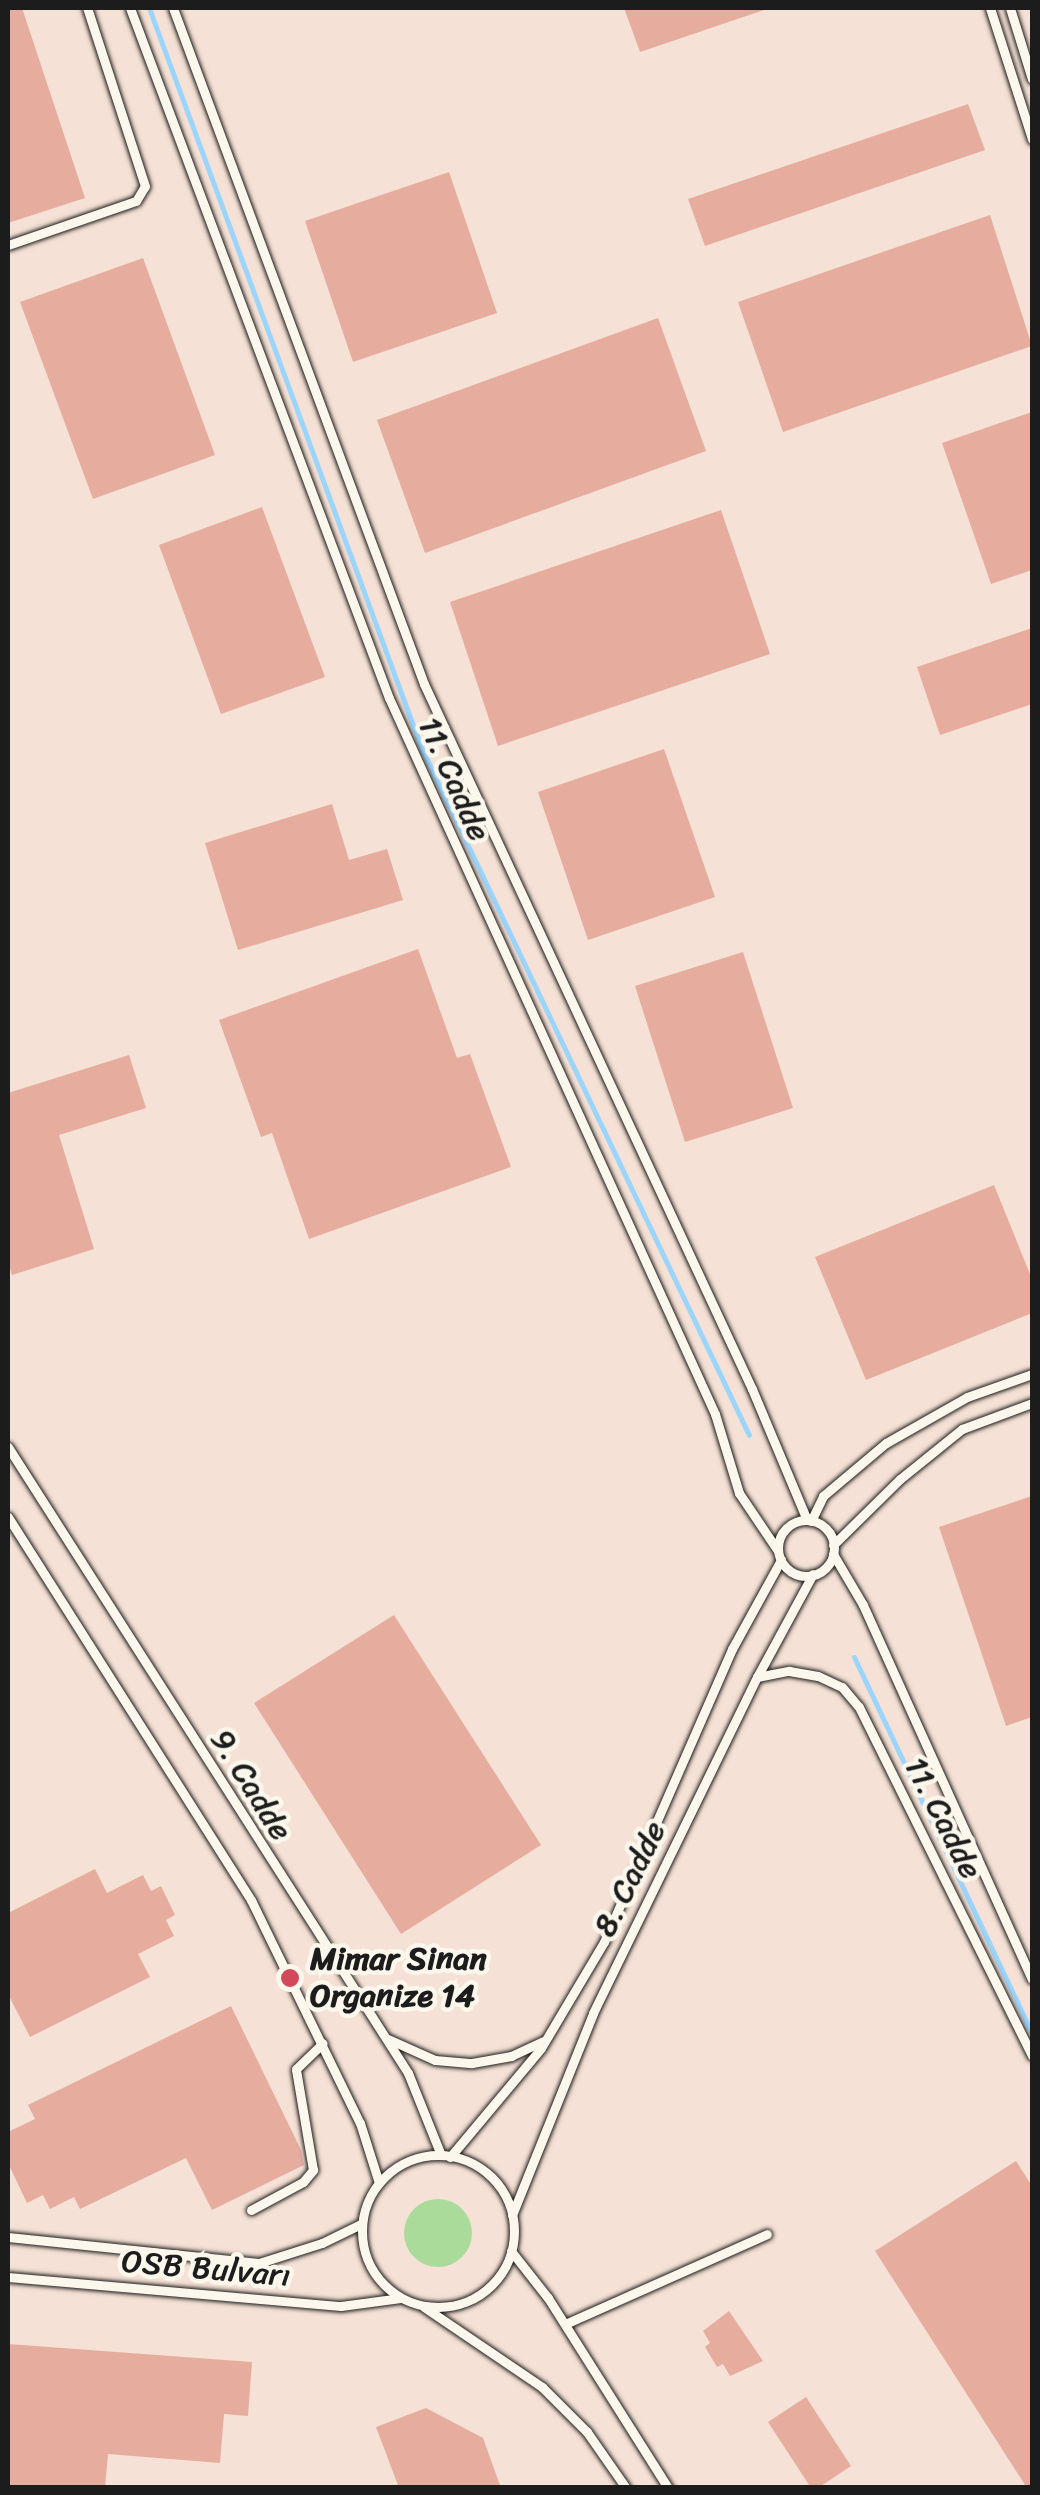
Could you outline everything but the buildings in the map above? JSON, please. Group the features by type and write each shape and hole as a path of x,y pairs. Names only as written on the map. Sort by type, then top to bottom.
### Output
{"lane":[{"path":"8,245 136,201 145,186 143,167 87,8"},
{"name":"11. Cadde","path":"130,8 389,698 715,1414 739,1493 779,1555"},
{"name":"11. Cadde","path":"173,8 424,684 744,1371 809,1520"},
{"path":"990,8 1032,138"},
{"path":"1010,8 1032,78"},
{"path":"809,1520 822,1496 886,1444 967,1396 1032,1374"},
{"path":"833,1550 825,1528 809,1520 789,1525 779,1555 794,1573 814,1574 900,1479 962,1429 1032,1403"},
{"name":"9. Cadde","path":"8,1447 408,2073 445,2156"},
{"name":"9. Cadde","path":"8,1517 251,1900 360,2122 378,2183"},
{"name":"11. Cadde","path":"833,1550 863,1604 1032,1979"},
{"name":"8. Cadde","path":"445,2156 546,2040 604,1942 732,1648 779,1555"},
{"name":"8. Cadde","path":"512,2215 592,2013 757,1677 814,1574"},
{"name":"11. Cadde","path":"757,1677 789,1671 818,1676 842,1687 858,1707 1032,2055"},
{"path":"386,2038 435,2060 472,2064 511,2056 546,2040"},
{"path":"251,2210 303,2182 313,2170 296,2069 323,2043"},
{"path":"422,2306 467,2302 487,2290 511,2252 512,2215 503,2192 486,2173 445,2156 408,2162 378,2183 362,2224 370,2266 400,2298 422,2306 542,2386 587,2432 626,2488"},
{"name":"OSB Bulvarı","path":"8,2238 259,2263 322,2243 362,2224"},
{"path":"565,2324 767,2234"},
{"path":"511,2252 565,2324 668,2488"},
{"name":"OSB Bulvarı","path":"8,2277 341,2306 400,2298"}],"shaded area":[{"path":"8,8 1032,8 1032,2487 8,2487"}],"green space":[{"path":"438,2199 462,2209 472,2233 462,2257 438,2267 414,2257 404,2233 414,2209"}],"waterway":[{"path":"149,8 421,747 749,1435"},
{"path":"854,1657 1032,2033"}],"place":[{"name":"Mimar Sinan Organize 14","path":"290,1978"}]}
